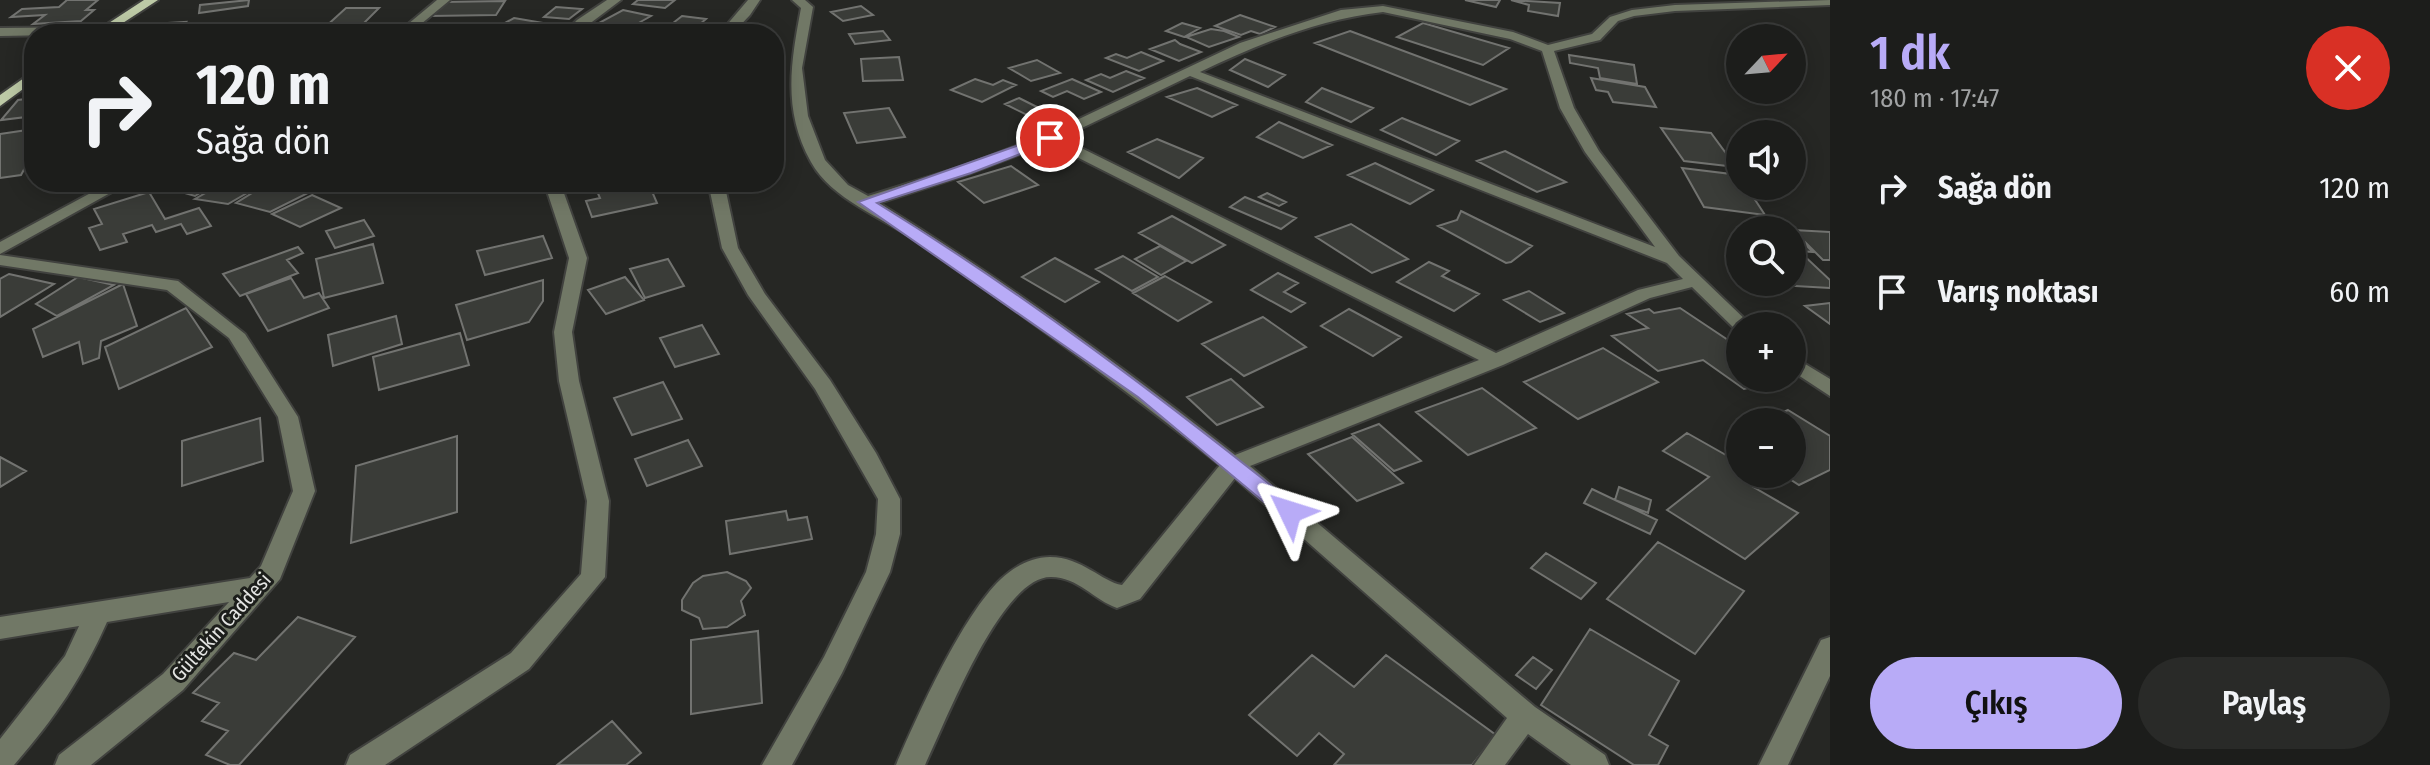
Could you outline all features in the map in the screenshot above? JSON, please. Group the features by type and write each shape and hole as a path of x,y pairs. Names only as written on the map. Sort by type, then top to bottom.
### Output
{"main road":[{"path":"113,24 152,0"},
{"path":"0,102 24,83"}],"street":[{"path":"414,24 444,0"},
{"path":"579,24 615,0"},
{"path":"735,24 754,0"},
{"path":"798,0 807,7 796,68 801,116 818,162 843,188 919,235 1144,393 1233,464 1525,716 1595,765"},
{"path":"866,202 966,170 1050,138 1244,46 1300,25 1360,9 1383,9 1480,28 1547,49 1596,37 1614,19 1632,13 1675,8 1830,2"},
{"path":"0,32 24,32"},
{"path":"1547,49 1567,108 1592,152 1673,260 1728,312"},
{"path":"1190,72 1673,260"},
{"path":"1050,138 1496,361"},
{"path":"0,249 104,192"},
{"path":"360,765 520,661 593,577 598,501 569,381 563,332 578,258 555,192"},
{"path":"718,192 730,248 757,295 823,385 889,499 888,534 878,572 833,665 776,765"},
{"name":"Gültekin Caddesi","path":"0,260 172,285 236,334 288,417 304,491 271,572 173,682 69,765"},
{"path":"910,765 1000,596 1024,574 1040,568 1058,568 1078,572 1117,598 1131,592 1233,464 1496,361 1644,294 1695,281"},
{"path":"1806,372 1830,389"},
{"path":"0,628 258,587"},
{"path":"0,760 32,724 75,664 98,612"},
{"path":"1773,765 1830,648"},
{"path":"1488,765 1525,716"}],"building":[{"path":"67,0 98,0 86,10 94,10 81,21 33,24 45,15 11,17 22,9 59,7"},
{"path":"249,0 248,6 199,13 200,5"},
{"path":"638,0 675,0 665,8 633,4"},
{"path":"1465,0 1500,0 1496,7"},
{"path":"1511,0 1560,3 1558,16 1528,11 1529,5"},
{"path":"505,1 496,15 430,16 442,2"},
{"path":"861,6 873,15 843,21 831,12"},
{"path":"556,7 582,9 569,19 544,17"},
{"path":"346,8 379,8 363,24 328,24"},
{"path":"623,10 651,16 637,24 597,24"},
{"path":"1240,15 1275,27 1260,34 1251,31 1241,35 1215,26"},
{"path":"682,16 706,19 700,24 672,24"},
{"path":"514,18 549,24 503,24"},
{"path":"1182,23 1200,28 1184,37 1166,31"},
{"path":"1423,23 1509,48 1483,65 1397,37"},
{"path":"1211,29 1239,37 1209,47 1186,37"},
{"path":"883,31 890,40 855,44 849,34"},
{"path":"1350,31 1506,89 1470,105 1315,43"},
{"path":"1175,40 1201,52 1179,61 1150,49"},
{"path":"1141,52 1163,61 1139,71 1106,58 1116,54 1127,58"},
{"path":"1569,55 1634,65 1637,84 1600,78 1598,68 1570,63"},
{"path":"899,57 903,80 863,81 861,59"},
{"path":"1245,59 1285,75 1268,87 1230,70"},
{"path":"1037,60 1060,73 1031,81 1009,68"},
{"path":"1126,71 1144,78 1113,92 1086,80 1101,74 1110,78"},
{"path":"1591,78 1645,87 1656,107 1613,102 1608,92 1596,90"},
{"path":"975,79 993,85 1003,80 1016,85 982,102 951,90"},
{"path":"1072,79 1101,92 1084,99 1067,91 1053,97 1041,91"},
{"path":"1197,88 1237,105 1212,117 1167,97"},
{"path":"1322,88 1373,108 1351,122 1306,102"},
{"path":"1019,98 1047,112 1033,118 1005,104"},
{"path":"24,99 24,117 1,120 18,100"},
{"path":"889,108 905,137 857,143 844,113"},
{"path":"1402,118 1459,141 1436,155 1381,130"},
{"path":"1279,122 1332,145 1303,158 1257,137"},
{"path":"1661,128 1711,133 1726,153 1726,166 1684,161"},
{"path":"24,130 24,169 21,175 0,178 0,134"},
{"path":"1157,139 1203,158 1179,178 1128,152"},
{"path":"1505,151 1566,182 1537,192 1477,161"},
{"path":"1375,163 1433,190 1410,204 1348,175"},
{"path":"1011,166 1038,185 984,203 958,182"},
{"path":"1682,168 1726,173 1726,200 1755,200 1765,215 1704,207"},
{"path":"149,192 165,219 199,208 211,226 187,234 181,224 156,232 152,225 123,234 127,242 100,250 89,228 102,224 94,209"},
{"path":"181,192 202,192 195,196"},
{"path":"207,192 249,192 228,204 195,199"},
{"path":"254,192 310,192 270,212 236,203"},
{"path":"597,192 652,192 657,203 592,217 586,201 600,198"},
{"path":"1267,193 1286,202 1279,206 1259,197"},
{"path":"312,195 341,208 300,227 272,214"},
{"path":"1245,197 1296,218 1281,229 1230,207"},
{"path":"1461,211 1532,246 1506,263 1438,226 1457,220"},
{"path":"1172,216 1225,245 1192,263 1139,233"},
{"path":"364,220 374,236 335,248 326,231"},
{"path":"1351,224 1408,259 1372,273 1316,237"},
{"path":"1806,231 1830,232 1830,260 1823,260 1806,243"},
{"path":"543,236 552,258 485,275 477,251"},
{"path":"373,244 383,283 324,298 316,259"},
{"path":"1160,246 1186,261 1161,275 1135,259"},
{"path":"298,247 303,253 287,260 298,273 240,296 223,274"},
{"path":"1123,256 1158,277 1132,291 1096,269"},
{"path":"1055,258 1099,282 1065,302 1022,277"},
{"path":"1806,258 1830,280 1830,288 1806,287"},
{"path":"668,259 684,286 645,298 630,269"},
{"path":"1429,262 1449,271 1442,276 1479,294 1454,311 1397,282"},
{"path":"1278,273 1298,283 1284,292 1305,303 1291,312 1251,290"},
{"path":"9,274 54,284 0,317 0,279"},
{"path":"1165,276 1211,302 1178,321 1133,293"},
{"path":"78,277 114,285 57,316 36,304"},
{"path":"625,277 644,300 606,314 588,290"},
{"path":"291,278 304,298 319,293 329,308 268,331 246,294"},
{"path":"543,280 543,301 529,322 467,340 456,305"},
{"path":"123,284 137,326 101,341 99,358 83,364 79,342 43,357 33,329"},
{"path":"1529,291 1564,313 1540,322 1504,300"},
{"path":"1830,303 1830,324 1805,306"},
{"path":"186,308 212,347 119,389 105,347"},
{"path":"1680,308 1726,339 1726,376 1703,360 1658,371 1612,336 1648,328 1627,314 1649,309 1654,313"},
{"path":"1349,309 1401,337 1373,356 1321,326"},
{"path":"396,316 402,344 333,366 328,335"},
{"path":"1263,317 1306,347 1244,376 1202,344"},
{"path":"702,325 719,354 675,367 660,338"},
{"path":"460,333 469,365 379,390 373,357"},
{"path":"1603,348 1658,382 1578,419 1524,382"},
{"path":"1231,379 1263,407 1217,425 1187,397"},
{"path":"663,382 682,419 632,435 614,398"},
{"path":"1482,388 1536,428 1468,455 1416,412"},
{"path":"260,418 263,461 182,486 182,441"},
{"path":"1806,421 1830,436 1830,470 1806,482"},
{"path":"1379,424 1421,461 1394,471 1352,434"},
{"path":"1687,433 1726,455 1726,488 1755,488 1798,513 1745,559 1667,510 1709,477 1663,451"},
{"path":"457,436 457,512 351,543 356,466"},
{"path":"1352,437 1403,483 1357,501 1308,454"},
{"path":"688,440 702,466 647,486 635,459"},
{"path":"0,457 26,471 0,487"},
{"path":"1619,487 1651,500 1648,513 1615,500"},
{"path":"1592,489 1657,520 1650,534 1584,503"},
{"path":"786,511 788,520 807,517 812,539 730,554 726,521"},
{"path":"1658,542 1744,591 1695,654 1607,599"},
{"path":"1546,553 1596,583 1581,599 1531,568"},
{"path":"727,572 746,581 751,588 741,601 745,615 727,627 703,629 699,618 682,610 682,600 693,583 703,576"},
{"path":"298,617 355,637 239,765 230,765 206,755 228,731 202,721 219,703 193,693 234,653 256,660"},
{"path":"1590,629 1679,681 1649,735 1668,746 1658,765 1634,765 1541,705"},
{"path":"758,631 762,703 691,714 691,640"},
{"path":"1312,655 1354,687 1386,655 1496,735 1472,765 1334,765 1344,754 1319,733 1297,756 1249,715"},
{"path":"1533,657 1552,670 1536,689 1516,675"},
{"path":"612,721 641,753 626,765 557,765"}],"route":[{"path":"1050,138 966,170 866,202 919,235 1144,393 1290,512"}]}
